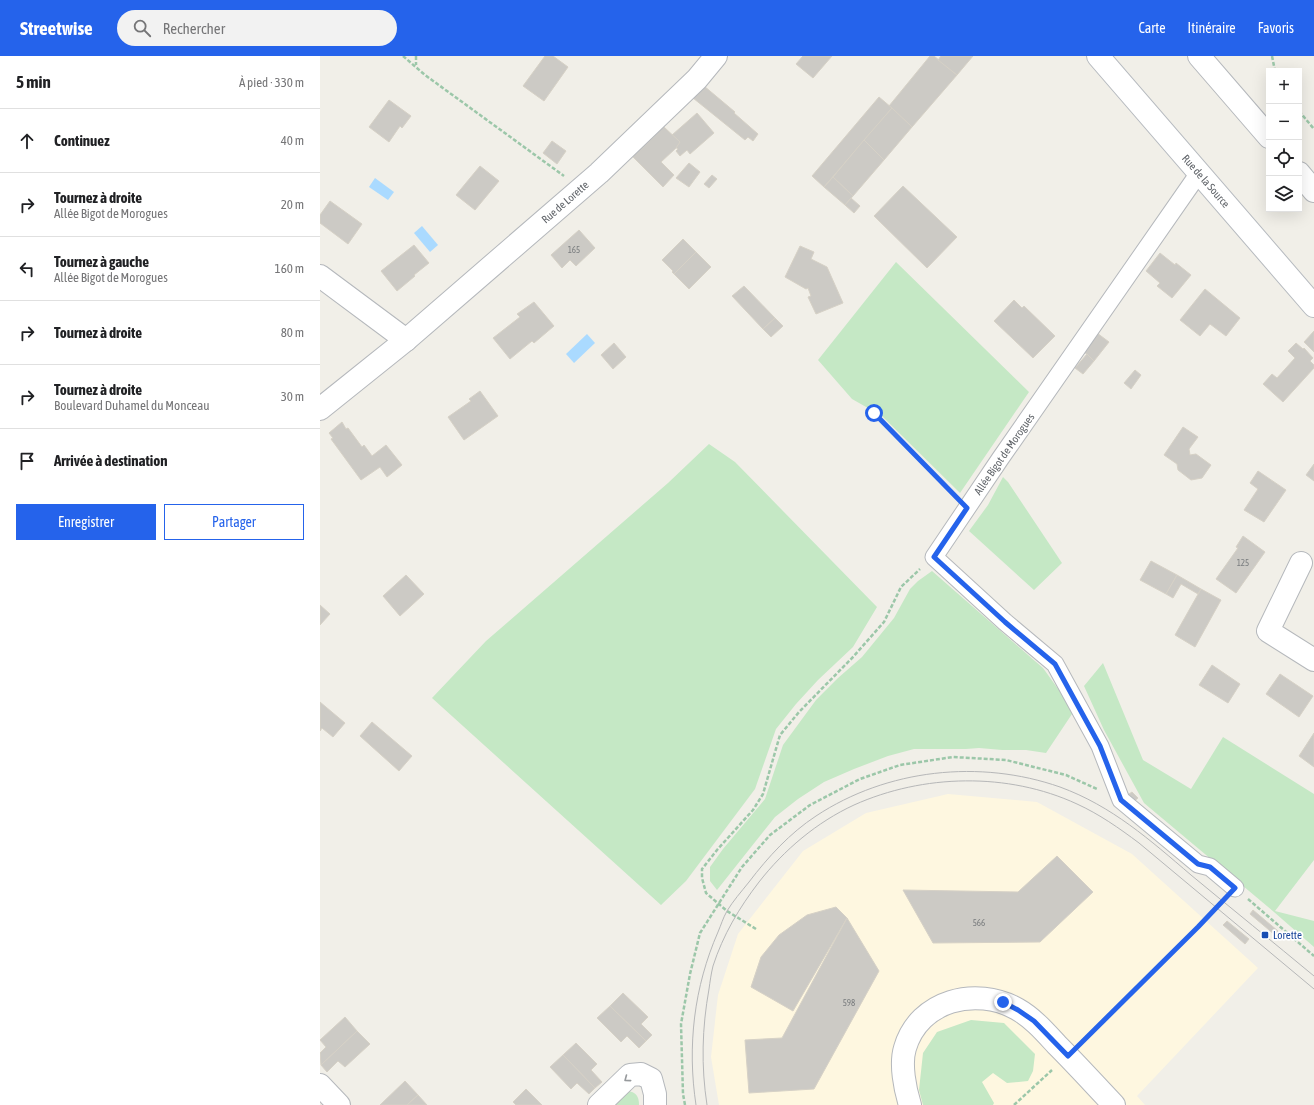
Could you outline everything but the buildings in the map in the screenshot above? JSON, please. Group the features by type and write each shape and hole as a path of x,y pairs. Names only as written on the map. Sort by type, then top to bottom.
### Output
{"street":[{"name":"Rue de Lorette","path":"320,409 406,340 599,173 691,84 716,56"},
{"name":"Rue de la Source","path":"1098,56 1314,306"},
{"path":"1199,56 1266,134"},
{"name":"Allée Bigot de Morogues","path":"934,557 1199,173"},
{"path":"1302,176 1314,190"},
{"path":"320,276 406,340"},
{"path":"934,557 1005,622 1055,664 1100,746 1121,800 1198,864 1210,867 1235,888"},
{"path":"1301,563 1268,631 1314,660"},
{"path":"910,1105 903,1071 904,1049 909,1037 920,1019 954,1000 967,998 984,998 1003,1002 1034,1021 1114,1105"},
{"path":"599,1105 630,1075 641,1074 651,1079 656,1094 656,1105"},
{"path":"320,1085 338,1105"}],"path":[{"path":"403,56 425,75 581,188"},
{"path":"416,56 416,66"},
{"path":"1272,56 1274,68"},
{"path":"1302,115 1314,129"},
{"path":"874,413 967,508"},
{"path":"756,929 727,911 706,892 702,878 702,869 753,810 763,794 780,735 799,712 853,657 884,622 901,587 934,557"},
{"path":"685,1105 683,1094 681,1024 690,974 700,933 742,867 770,836 810,805 860,779 900,765 953,757 1006,760 1066,776 1121,800"},
{"path":"1014,1105 1068,1056 1198,927 1235,888 1314,956"}],"shaded area":[{"path":"948,794 1037,802 1132,854 1258,968 1137,1096 1145,1105 719,1105 711,1057 718,995 738,934 803,851 866,813"}],"green space":[{"path":"896,262 1029,392 960,493 882,416 852,399 818,360"},
{"path":"709,444 735,462 877,607 853,647 818,680 776,729 755,789 686,881 661,905 432,698 486,641 668,483"},
{"path":"1003,477 1008,482 1062,563 1034,590 969,531 988,505"},
{"path":"932,571 1043,668 1074,711 1046,753 1026,750 979,748 914,749 888,756 854,769 824,782 798,799 775,817 717,890 710,881 710,867 723,849 765,799 783,745 816,700 862,657 894,618 910,589"},
{"path":"1103,663 1143,760 1191,789 1223,737 1314,794 1314,860 1275,911 1314,921 1314,947 1144,803 1104,730 1084,686"},
{"path":"971,1020 1004,1023 1035,1054 1033,1071 1028,1081 1007,1083 993,1073 982,1082 994,1103 993,1105 923,1105 919,1090 923,1053 937,1032"},
{"path":"627,1091 633,1092 636,1095 639,1105 611,1105"}],"water":[{"path":"375,178 394,192 388,200 369,187"},
{"path":"422,226 438,245 430,252 414,233"},
{"path":"587,334 595,343 574,363 566,354"}],"tram line":[{"path":"696,1105 692,1061 698,995 710,953 729,907 772,855 788,838 806,823 844,800 873,788 903,779 935,773 966,771 998,773 1029,778 1060,787 1079,795 1097,804 1130,825 1314,976"},
{"path":"707,1105 703,1047 705,1018 711,978 717,955 738,912 769,870 790,848 814,828 854,805 908,787 966,781 994,782 1023,786 1077,804 1109,822 1139,843 1314,989"}],"place":[{"name":"Lorette","path":"1265,935"}],"route":[{"path":"874,413 967,508 934,557 1005,622 1055,664 1100,746 1121,800 1198,864 1210,867 1235,888 1198,927 1068,1056 1034,1021 1003,1002"}]}
